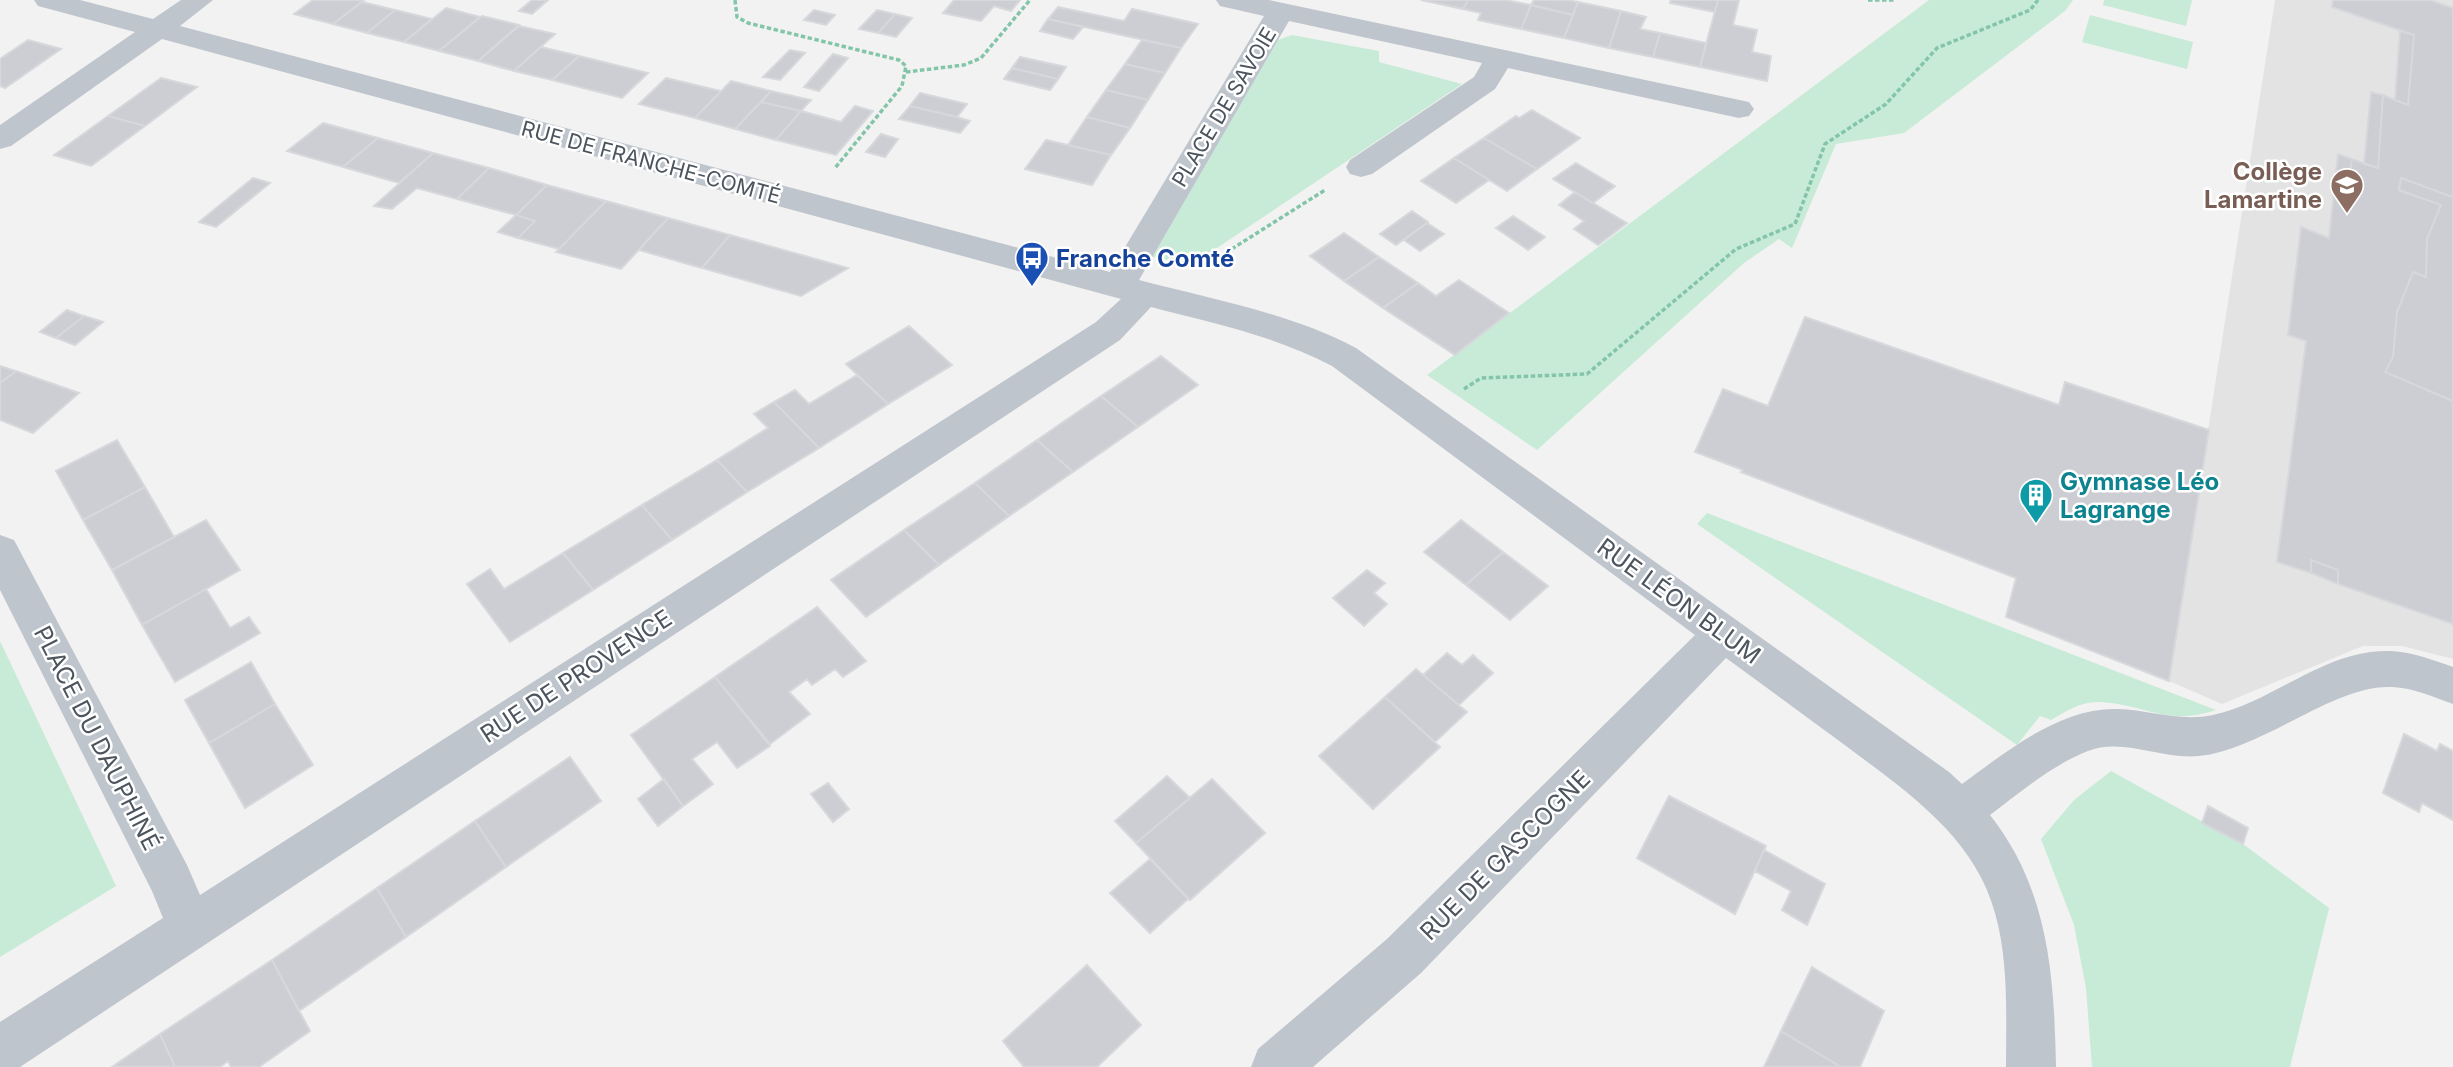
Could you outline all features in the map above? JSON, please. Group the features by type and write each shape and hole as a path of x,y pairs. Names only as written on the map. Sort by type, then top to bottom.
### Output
{"street":[{"name":"RUE DE FRANCHE-COMTÉ","path":"48,0 1140,292"},
{"path":"0,139 199,0"},
{"path":"1230,0 1281,11"},
{"name":"PLACE DE SAVOIE","path":"1140,292 1281,11 1739,109"},
{"path":"1361,167 1485,83 1499,58"},
{"name":"RUE LÉON BLUM","path":"1140,292 1267,326 1318,343 1365,370 1934,786 1961,810 1982,834 2011,891 2024,931 2030,968 2031,1067"},
{"name":"RUE DE PROVENCE","path":"0,1051 1108,331 1123,319 1140,292"},
{"name":"PLACE DU DAUPHINÉ","path":"0,551 171,881 190,928"},
{"name":"RUE DE GASCOGNE","path":"1276,1067 1404,956 1724,633"},
{"path":"1961,810 2068,739 2094,730 2128,727 2183,737 2220,733 2351,674 2371,668 2412,671 2453,686"}],"path":[{"path":"735,0 737,17 748,23 899,60 906,66 902,86 806,203"},
{"path":"906,72 964,65 981,58 1030,0"},
{"path":"1868,0 1896,0"},
{"path":"1427,416 1481,378 1587,373 1736,249 1795,224 1825,144 1886,104 1937,48 2030,10 2038,0"},
{"path":"1140,292 1361,167"}],"shaded area":[{"name":"Collège Lamartine","path":"2275,0 2453,0 2453,659 2402,646 2363,646 2222,704 2169,681"}],"green space":[{"path":"1929,0 2073,0 2065,11 1904,133 1836,144 1792,248 1779,239 1744,263 1537,450 1427,375"},
{"path":"2104,0 2192,0 2186,26 2103,5"},
{"path":"2090,15 2193,42 2187,69 2082,42"},
{"path":"1292,35 1379,51 1379,62 1462,84 1193,264 1152,257 1278,40"},
{"path":"1707,513 2216,710 2183,716 2113,703 2091,702 2051,720 2040,716 2017,745 1697,524"},
{"path":"0,641 116,886 0,957"},
{"path":"2111,771 2243,844 2329,908 2290,1067 2092,1067 2086,988 2074,925 2041,839 2074,800"}],"building":[{"path":"313,0 364,0 333,24 294,14"},
{"path":"532,0 548,0 532,14 519,11"},
{"path":"954,0 1020,0 1011,11 994,6 981,21 943,13"},
{"path":"1421,0 1468,0 1463,9"},
{"path":"1468,0 1505,0 1531,5 1521,29 1478,20 1481,13 1463,9"},
{"path":"1534,0 1578,2 1573,15 1531,5"},
{"path":"1671,0 1718,0 1715,12 1670,3"},
{"path":"1718,0 1739,0 1733,25 1757,30 1752,52 1771,56 1767,81 1700,67"},
{"path":"2333,0 2430,0 2453,8 2453,197 2401,178 2399,190 2441,205 2427,239 2426,277 2413,272 2397,312 2393,357 2385,372 2453,401 2453,624 2338,584 2338,570 2311,560 2311,573 2277,562 2306,341 2288,335 2301,227 2329,238 2334,191 2347,196 2352,159 2378,168 2383,95 2408,105 2414,35 2332,7"},
{"path":"362,2 395,10 367,33 333,24"},
{"path":"1578,2 1621,11 1609,48 1564,38"},
{"path":"1531,5 1573,15 1564,38 1521,29"},
{"path":"1058,7 1124,21 1132,9 1198,24 1181,48 1048,19"},
{"path":"446,8 480,17 439,51 404,42"},
{"path":"395,10 432,19 404,42 367,33"},
{"path":"814,10 835,15 826,25 804,20"},
{"path":"877,10 895,14 878,33 859,29"},
{"path":"1621,11 1646,17 1640,29 1660,33 1653,57 1609,48"},
{"path":"895,14 912,18 896,37 878,33"},
{"path":"482,16 519,25 478,61 439,51"},
{"path":"1048,19 1083,27 1073,39 1040,31"},
{"path":"519,26 555,34 514,71 478,61"},
{"path":"2400,31 2414,35 2408,105 2395,100"},
{"path":"1660,33 1706,43 1700,67 1653,57"},
{"path":"28,40 61,49 5,88 0,86 0,59"},
{"path":"1142,40 1181,48 1165,73 1125,64"},
{"path":"541,47 579,56 552,80 514,71"},
{"path":"790,50 805,53 780,80 763,77"},
{"path":"833,54 848,58 819,91 804,87"},
{"path":"579,56 648,73 622,98 552,80"},
{"path":"1020,57 1066,67 1058,79 1012,68"},
{"path":"1125,64 1165,73 1148,100 1106,90"},
{"path":"1012,68 1058,79 1050,90 1004,79"},
{"path":"161,78 197,87 145,126 108,116"},
{"path":"666,78 721,91 695,118 639,104"},
{"path":"731,81 771,91 735,129 695,118"},
{"path":"1106,90 1148,100 1130,128 1087,117"},
{"path":"771,91 811,100 801,111 761,102"},
{"path":"2371,92 2383,95 2378,168 2364,164"},
{"path":"920,93 967,104 957,117 910,106"},
{"path":"761,102 801,111 776,140 735,129"},
{"path":"855,106 873,111 836,155 776,140 801,111 841,122"},
{"path":"910,106 970,121 960,133 899,119"},
{"path":"1532,110 1580,138 1537,169 1484,138 1516,116 1519,118"},
{"path":"108,116 145,126 91,166 54,155"},
{"path":"1087,117 1130,128 1111,155 1068,145"},
{"path":"323,123 378,138 343,167 287,151"},
{"path":"881,134 898,139 885,157 866,152"},
{"path":"378,138 433,153 399,183 343,167"},
{"path":"1484,138 1537,169 1507,191 1454,158"},
{"path":"1046,140 1111,155 1092,185 1025,169"},
{"path":"433,153 489,168 457,199 417,188 392,209 374,206"},
{"path":"2338,154 2352,159 2347,196 2334,191"},
{"path":"1454,158 1489,180 1456,203 1421,181"},
{"path":"1576,163 1615,186 1593,203 1553,179"},
{"path":"489,168 547,185 516,215 457,199"},
{"path":"253,178 270,183 216,227 199,222"},
{"path":"2401,178 2453,197 2453,401 2385,372 2393,357 2397,312 2413,272 2426,277 2427,239 2441,205 2399,190"},
{"path":"547,185 606,201 559,249 518,238 535,221 516,215"},
{"path":"1575,192 1627,223 1598,245 1574,229 1584,221 1559,205"},
{"path":"606,201 668,218 621,269 556,252"},
{"path":"1412,211 1428,222 1396,245 1380,234"},
{"path":"516,215 535,221 518,238 498,232"},
{"path":"1513,216 1545,237 1528,250 1496,228"},
{"path":"668,218 730,235 702,268 639,250"},
{"path":"1427,223 1444,234 1420,251 1404,240"},
{"path":"1344,233 1379,257 1344,281 1310,256"},
{"path":"730,235 848,268 801,296 702,268"},
{"path":"1379,257 1418,283 1383,308 1344,281"},
{"path":"1459,280 1509,313 1455,355 1383,308 1418,283 1436,296"},
{"path":"67,310 84,316 56,338 40,332"},
{"path":"84,316 103,322 75,345 56,338"},
{"name":"Gymnase Léo Lagrange","path":"1805,317 2059,405 2065,382 2209,430 2169,681 2006,617 2016,578 1695,452 1723,389 1768,406"},
{"path":"909,326 952,365 888,404 846,364"},
{"path":"1161,356 1198,385 1138,427 1101,396"},
{"path":"0,366 16,371 0,383"},
{"path":"16,371 79,393 33,433 0,420 0,383"},
{"path":"857,375 888,404 819,448 774,402 795,390 809,404"},
{"path":"1101,396 1138,427 1073,472 1037,440"},
{"path":"774,402 819,448 747,492 717,460 768,428 754,414"},
{"path":"117,440 145,487 83,520 56,471"},
{"path":"1037,440 1073,472 1009,516 975,483"},
{"path":"717,460 747,492 672,540 642,505"},
{"path":"975,483 1009,516 939,565 904,530"},
{"path":"145,487 174,537 112,570 83,520"},
{"path":"642,505 672,540 593,590 563,553"},
{"path":"206,520 240,570 142,625 112,570"},
{"path":"1461,520 1503,552 1466,585 1424,552"},
{"path":"904,530 939,565 866,617 831,580"},
{"path":"1503,552 1548,586 1510,620 1466,585"},
{"path":"563,553 593,590 510,642 467,584 490,569 504,589"},
{"path":"2311,560 2338,570 2338,584 2311,573"},
{"path":"1367,570 1385,583 1374,593 1387,604 1364,626 1333,598"},
{"path":"206,589 230,628 249,617 260,633 175,682 142,625"},
{"path":"817,607 866,661 843,677 835,669 812,685 807,679 789,692 810,714 770,744 715,677"},
{"path":"1447,653 1462,665 1473,655 1493,673 1459,705 1423,675"},
{"path":"251,662 275,704 209,743 185,700"},
{"path":"1416,669 1467,712 1435,742 1385,697"},
{"path":"715,677 770,746 737,768 717,742 692,759 713,784 683,806 631,735"},
{"path":"1385,697 1440,747 1373,809 1319,756"},
{"path":"275,704 313,765 245,808 209,743"},
{"path":"2404,734 2437,751 2440,744 2453,751 2453,820 2422,803 2419,812 2383,793"},
{"path":"570,757 601,801 506,867 475,821"},
{"path":"1167,776 1190,798 1136,843 1115,821"},
{"path":"664,779 683,806 658,826 638,799"},
{"path":"1212,779 1265,833 1190,900 1136,843"},
{"path":"828,783 849,809 833,822 811,794"},
{"path":"1669,796 1766,846 1735,914 1637,858"},
{"path":"2208,806 2248,828 2243,844 2202,823"},
{"path":"475,821 506,867 406,937 377,888"},
{"path":"1764,850 1825,884 1807,925 1782,910 1791,891 1755,871"},
{"path":"1150,859 1188,899 1150,933 1110,893"},
{"path":"377,888 406,937 299,1011 272,960"},
{"path":"272,960 310,1031 259,1067 231,1067 228,1061 220,1067 175,1067 160,1034"},
{"path":"1087,965 1141,1025 1097,1067 1024,1067 1003,1041"},
{"path":"1812,967 1884,1011 1860,1067 1841,1067 1781,1031"},
{"path":"1781,1031 1841,1067 1764,1067"},
{"path":"160,1034 175,1067 112,1067"}],"place":[{"name":"Collège Lamartine","path":"2347,215"},
{"name":"Franche Comté","path":"1032,288"},
{"name":"Gymnase Léo Lagrange","path":"2036,525"}]}
